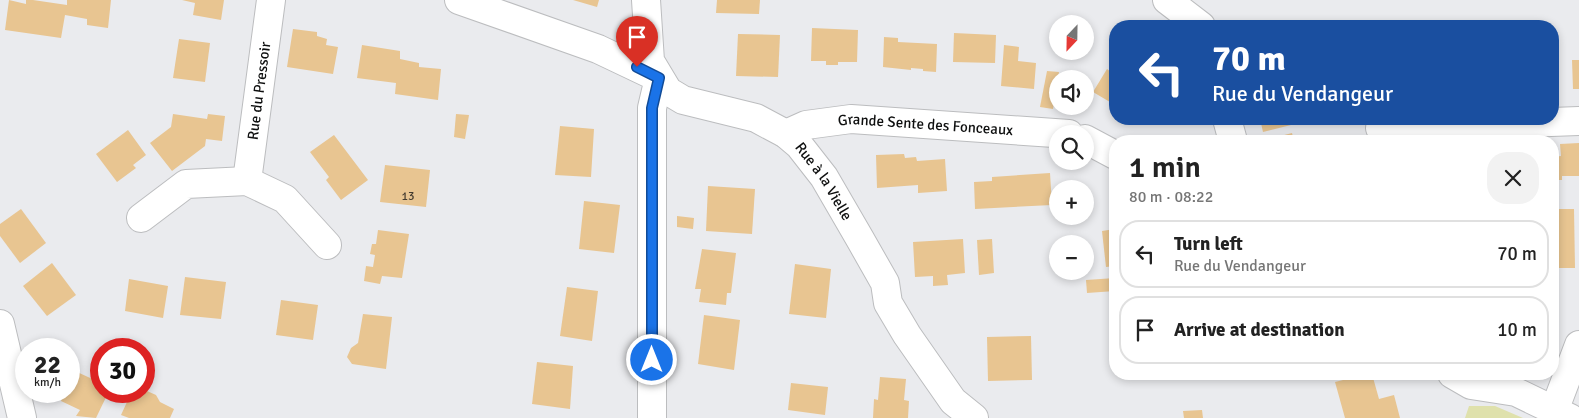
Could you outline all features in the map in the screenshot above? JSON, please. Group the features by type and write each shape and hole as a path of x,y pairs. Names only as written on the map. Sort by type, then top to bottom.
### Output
{"street":[{"name":"Rue du Pressoir","path":"247,181 271,0"},
{"path":"459,0 598,49 659,78 652,108 652,418"},
{"name":"Rue à la Vielle","path":"646,0 650,61 668,91 683,100 756,118 786,134 805,152 831,188 884,283 888,303 907,335 953,402 974,418"},
{"path":"1167,0 1193,20"},
{"name":"Grande Sente des Fonceaux","path":"786,134 806,125 851,119 1049,133"},
{"path":"1559,122 1579,121"},
{"path":"1380,128 1465,125"},
{"path":"1094,145 1109,153"},
{"path":"141,218 186,184 247,181 285,199 327,245"},
{"path":"0,324 22,418"},
{"path":"1462,380 1471,386 1516,392 1562,415 1579,346"}],"green space":[{"path":"1469,406 1495,406 1523,418 1465,418"}],"building":[{"path":"9,0 26,4 26,0 33,0 67,5 67,0 111,0 108,28 87,25 87,19 65,15 61,38 5,30"},
{"path":"182,0 224,0 221,20 193,15 195,3"},
{"path":"573,0 599,0 597,7"},
{"path":"717,0 760,0 759,14 716,13"},
{"path":"812,28 858,30 857,62 838,62 838,65 826,65 826,61 811,61"},
{"path":"293,29 317,32 317,36 327,39 326,45 338,47 333,74 287,67"},
{"path":"954,33 996,35 995,63 953,62"},
{"path":"738,34 780,35 778,77 736,76"},
{"path":"884,37 898,38 898,42 937,44 936,72 923,71 923,69 911,68 911,70 883,67"},
{"path":"179,39 210,43 205,82 173,78"},
{"path":"362,45 400,51 400,59 419,63 419,67 441,69 438,100 395,94 396,83 357,78"},
{"path":"1004,45 1019,47 1018,61 1036,63 1034,89 1001,86"},
{"path":"1572,60 1579,60 1579,89 1573,89"},
{"path":"1107,69 1109,70 1109,101 1094,93"},
{"path":"1047,71 1049,71 1049,108 1040,107"},
{"path":"173,114 207,119 208,114 225,116 222,141 206,139 205,146 172,171 150,143 171,127"},
{"path":"456,114 469,115 465,139 454,137"},
{"path":"1261,125 1291,125 1263,132"},
{"path":"560,126 594,129 591,177 555,175"},
{"path":"128,130 146,155 133,165 136,168 117,182 96,154"},
{"path":"334,135 368,180 341,200 326,180 329,177 310,152"},
{"path":"1579,143 1579,176 1562,176 1562,180 1559,180 1560,144"},
{"path":"904,154 905,158 916,157 917,161 945,159 947,191 918,193 918,185 877,188 876,155"},
{"path":"385,165 430,170 426,207 380,202"},
{"path":"1050,173 1049,205 975,209 974,182 992,181 992,177"},
{"path":"708,186 755,189 752,234 706,231"},
{"path":"584,201 620,205 614,253 579,249"},
{"path":"21,209 46,243 20,263 0,236 0,224"},
{"path":"1559,209 1574,209 1575,268 1559,268"},
{"path":"677,216 694,218 693,229 677,227"},
{"path":"378,230 409,234 402,278 382,276 380,284 364,281 366,266 373,267 375,255 370,254 372,244 376,244"},
{"path":"1109,230 1109,267 1106,267 1102,231"},
{"path":"963,239 965,273 947,275 948,285 933,286 933,276 915,277 913,242"},
{"path":"992,239 994,273 979,275 977,240"},
{"path":"702,249 736,253 731,293 727,293 726,305 699,302 701,289 695,289"},
{"path":"52,263 76,295 47,316 23,286"},
{"path":"795,264 831,269 826,318 789,314"},
{"path":"185,277 226,282 221,319 180,315"},
{"path":"1109,278 1109,291 1087,293 1086,280"},
{"path":"129,279 168,286 163,318 125,311"},
{"path":"567,287 598,291 592,341 560,336"},
{"path":"281,300 318,305 313,340 276,335"},
{"path":"363,314 392,317 386,369 352,364 347,357 351,348 358,343"},
{"path":"704,315 740,320 734,370 698,364"},
{"path":"1031,336 1032,380 988,381 987,337"},
{"path":"537,362 573,366 570,409 532,404"},
{"path":"80,373 90,378 90,403 103,403 96,418 76,416 80,410 65,403 80,403"},
{"path":"880,377 906,379 904,400 909,401 908,418 873,418 874,399 878,400"},
{"path":"1343,380 1374,380 1379,399 1394,395 1400,418 1345,418 1335,382"},
{"path":"791,383 828,387 825,415 788,410"},
{"path":"155,395 160,402 174,409 170,418 129,418 121,415 126,403 155,403"},
{"path":"1202,410 1203,418 1184,418 1183,411"}],"route":[{"path":"637,67 659,78 652,108 652,360"}]}
